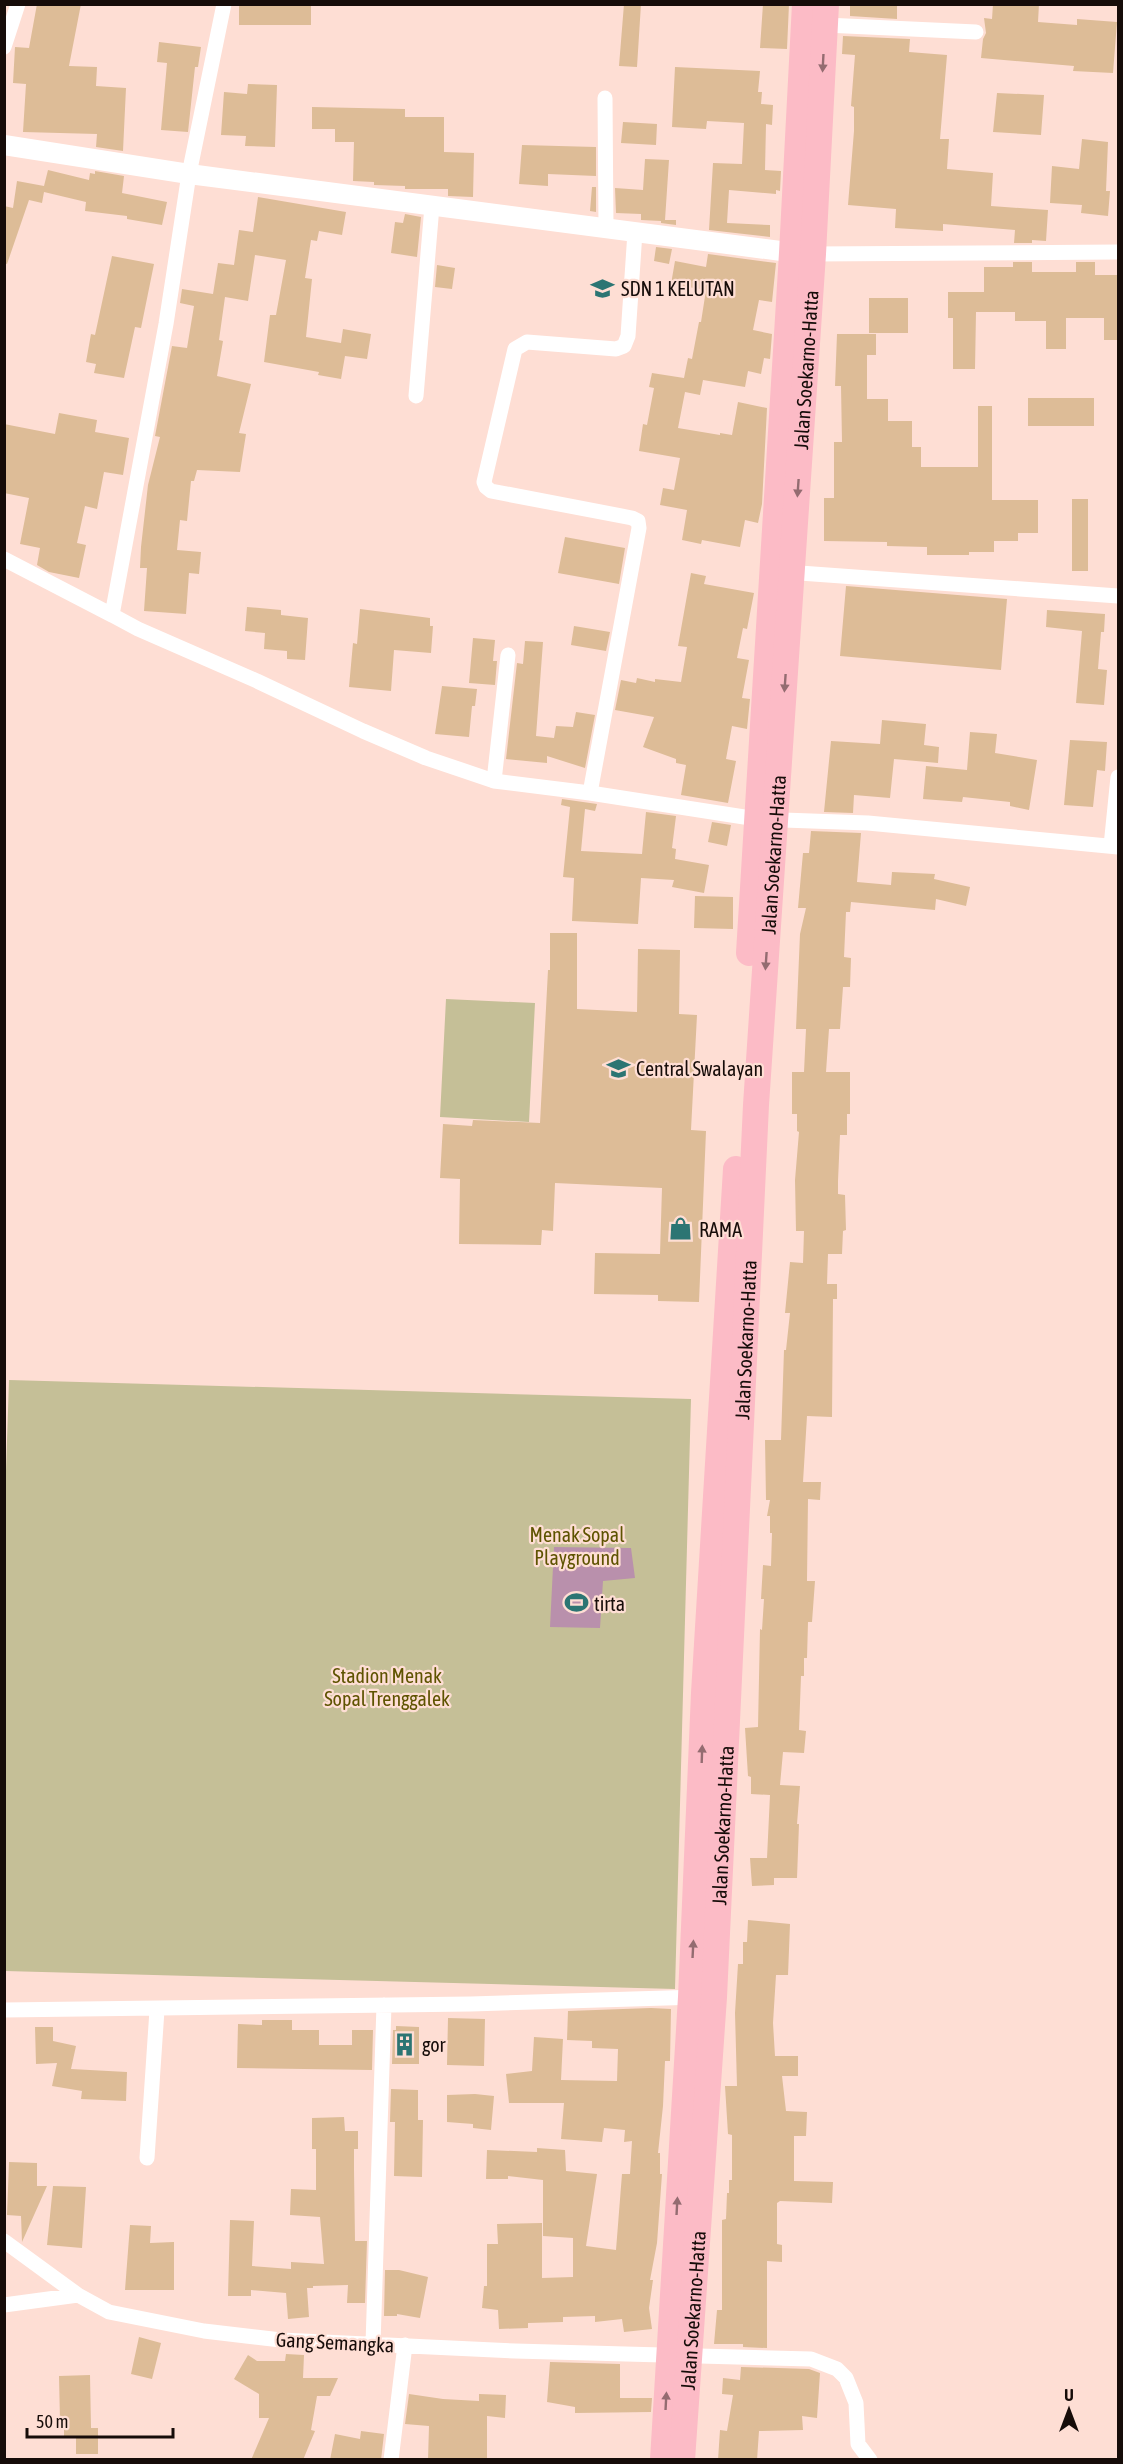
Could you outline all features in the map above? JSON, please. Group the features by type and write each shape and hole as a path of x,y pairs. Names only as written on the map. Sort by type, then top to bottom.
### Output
{"highway":[{"name":"Jalan Soekarno-Hatta","path":"802,254 804,4"},
{"name":"Jalan Soekarno-Hatta","path":"682,2460 679,2354 702,1997 704,1692 748,1105 802,254 825,15"},
{"name":"Jalan Soekarno-Hatta","path":"663,2460 679,2354"}],"street":[{"path":"4,47 18,4"},
{"path":"112,615 166,324 189,174 224,4"},
{"path":"825,15 976,32"},
{"path":"605,98 606,228"},
{"path":"4,145 189,174 802,254 1119,252"},
{"path":"416,396 432,206"},
{"path":"590,793 639,528 638,521 491,491 484,482 515,349 526,342 616,349 624,346 628,336 635,232"},
{"path":"4,559 138,629 363,731 426,758 494,782 590,793 766,819 846,822 1115,846 1119,777"},
{"path":"782,572 1119,596"},
{"path":"494,782 508,655"},
{"path":"4,2010 157,2010 702,1997"},
{"path":"373,2344 384,2005"},
{"path":"147,2158 157,2010"},
{"name":"Gang Semangka","path":"4,2241 78,2295 109,2312 204,2331 281,2340 515,2351 797,2357 824,2363 837,2369 852,2389 856,2403 858,2444 870,2460"},
{"path":"4,2305 78,2295"},
{"path":"391,2460 405,2345"}],"green space":[{"path":"446,999 535,1003 529,1122 440,1117"},
{"name":"Stadion Menak Sopal Trenggalek","path":"9,1380 691,1399 675,1989 5,1971 4,1532"}],"shaded area":[{"name":"tirta","path":"554,1547 631,1548 635,1578 603,1581 600,1628 550,1627"}],"building":[{"path":"37,4 81,4 69,66 97,67 96,86 126,88 123,151 96,147 97,134 23,132 26,84 13,83 15,47 29,48"},
{"path":"239,4 311,4 311,25 239,25"},
{"path":"624,4 641,4 637,67 619,66"},
{"path":"763,4 789,4 787,49 760,48"},
{"path":"850,4 897,4 897,19 850,16"},
{"path":"993,4 1039,4 1038,22 1077,25 1077,19 1117,22 1113,73 1073,71 1074,66 981,58 986,33 984,18 992,19"},
{"path":"843,36 910,39 909,52 947,55 940,139 949,139 947,169 993,173 991,206 1048,210 1046,241 1032,240 1032,243 1014,243 1015,230 943,224 943,231 895,228 896,209 848,205 854,131 854,107 851,106 855,55 842,54"},
{"path":"159,42 201,47 198,67 195,67 188,132 161,130 167,63 157,62"},
{"path":"675,67 760,71 758,92 762,92 761,104 773,105 772,125 766,124 765,170 781,171 780,191 776,190 776,194 729,190 727,223 770,225 770,237 709,230 713,163 742,164 744,123 707,121 706,129 672,127"},
{"path":"248,84 277,85 275,147 245,146 246,136 221,135 224,92 247,94"},
{"path":"997,93 1044,95 1041,135 993,132"},
{"path":"312,107 405,109 405,117 444,117 444,152 474,153 473,197 448,196 448,189 405,189 405,186 374,185 374,182 353,181 354,142 335,142 335,129 312,129"},
{"path":"623,122 657,124 656,145 621,143"},
{"path":"1082,139 1108,142 1106,191 1110,191 1108,216 1081,213 1082,205 1050,203 1052,166 1079,169"},
{"path":"522,145 596,147 596,176 548,174 548,186 519,184"},
{"path":"645,159 669,160 665,220 676,220 676,225 661,223 661,221 641,220 641,214 616,213 615,188 643,190"},
{"path":"48,170 89,180 90,173 95,174 95,171 124,176 122,193 167,202 162,225 127,219 127,216 85,211 86,202 44,192 42,203 29,200 7,264 4,263 4,206 13,208 17,181 44,186"},
{"path":"592,187 596,187 596,212 590,211"},
{"path":"258,197 346,212 342,235 319,231 317,241 311,240 305,278 312,279 306,337 341,343 343,329 371,334 367,359 345,356 341,379 318,375 319,372 264,362 270,315 276,315 286,260 255,255 248,301 225,297 219,340 223,341 217,376 251,384 239,433 246,434 240,472 197,470 194,481 191,481 187,521 180,520 177,550 201,552 199,574 189,573 186,614 144,611 147,568 140,568 141,547 148,485 160,437 155,436 172,346 187,348 194,306 180,303 182,289 213,294 218,263 234,265 239,230 253,232"},
{"path":"405,214 421,217 417,257 391,253 395,222 403,223"},
{"path":"656,247 672,249 669,264 654,261"},
{"path":"708,254 776,263 772,302 759,300 753,330 772,334 770,359 764,358 761,374 748,371 745,387 703,380 700,395 685,392 678,428 732,435 738,402 767,408 762,504 758,523 745,520 740,547 702,540 701,544 682,540 687,510 660,505 663,488 674,490 680,458 639,451 643,424 647,425 654,388 649,387 652,373 684,378 688,358 692,359 699,322 701,322 706,290 671,284 675,261 706,267"},
{"path":"112,256 154,264 141,328 135,327 124,378 94,373 96,364 86,362 91,334 95,335"},
{"path":"1013,262 1032,262 1032,272 1076,272 1076,262 1095,262 1095,275 1119,275 1119,340 1104,340 1104,318 1066,318 1066,349 1046,349 1046,321 1015,321 1015,312 976,312 975,369 953,369 953,318 948,318 948,292 984,292 984,267 1013,267"},
{"path":"437,265 455,268 452,289 435,287"},
{"path":"869,298 908,298 908,333 869,333"},
{"path":"837,334 876,334 876,355 867,355 867,399 888,399 888,421 912,421 912,447 921,447 921,467 978,467 978,406 992,406 992,500 1038,500 1038,533 1018,533 1018,541 994,541 994,552 969,552 969,555 927,555 927,547 887,546 887,542 824,541 824,498 834,498 834,442 842,442 841,386 835,386"},
{"path":"1028,398 1094,398 1094,426 1028,426"},
{"path":"59,413 97,420 95,432 129,438 123,475 104,472 97,509 85,506 77,543 86,545 79,578 49,572 37,565 40,548 20,544 29,498 4,493 4,424 55,434"},
{"path":"1072,499 1088,499 1088,571 1072,571"},
{"path":"565,537 625,548 619,584 558,573"},
{"path":"691,573 706,576 704,584 754,593 747,629 743,628 737,658 749,660 742,698 750,699 747,729 732,726 726,759 736,761 728,803 681,795 686,765 676,763 676,759 643,747 654,717 615,710 621,680 636,683 637,678 655,682 655,679 681,682 687,647 678,646"},
{"path":"846,586 1007,599 1001,670 840,656"},
{"path":"247,607 281,610 281,615 308,618 305,660 287,659 287,651 264,649 265,633 245,631"},
{"path":"360,609 430,618 430,626 433,626 431,653 394,650 391,691 349,687 353,643 357,644"},
{"path":"1047,610 1105,614 1098,669 1107,670 1104,705 1076,703 1082,631 1046,627"},
{"path":"574,626 610,632 606,651 571,645"},
{"path":"473,638 495,640 493,661 497,661 495,685 469,683"},
{"path":"525,641 543,642 536,736 554,738 556,726 573,727 576,712 595,715 585,768 547,756 547,763 506,759 517,663 523,664"},
{"path":"442,686 477,689 475,706 472,706 469,737 435,734"},
{"path":"882,720 926,724 924,745 939,747 938,763 894,759 890,798 854,795 853,813 824,812 831,741 880,744"},
{"path":"970,732 997,734 995,753 1037,760 1029,810 1010,806 1010,802 963,797 962,802 923,799 926,766 967,770"},
{"path":"1070,740 1107,742 1105,771 1097,770 1093,807 1064,805"},
{"path":"562,799 597,804 595,811 585,809 581,851 642,854 646,812 676,816 672,848 676,849 675,859 709,865 704,893 672,887 674,880 641,878 638,924 572,921 574,878 563,877 570,807 561,805"},
{"path":"712,822 731,825 727,846 708,842"},
{"path":"811,831 861,833 857,882 891,885 892,872 935,874 934,879 970,887 966,906 936,899 935,910 851,902 850,912 846,912 844,957 851,958 850,987 843,987 840,1029 829,1029 826,1072 850,1072 850,1114 847,1114 847,1135 840,1135 838,1181 838,1194 845,1195 846,1230 843,1231 842,1254 828,1254 827,1284 837,1284 837,1299 833,1299 832,1417 807,1416 803,1482 821,1482 820,1500 808,1499 807,1581 815,1581 812,1622 808,1622 807,1658 804,1658 804,1676 801,1676 799,1730 806,1731 804,1753 783,1752 780,1785 800,1786 797,1878 774,1878 774,1885 752,1886 750,1858 767,1858 770,1795 751,1794 745,1728 758,1727 760,1629 762,1630 764,1599 761,1599 763,1565 771,1566 772,1533 770,1533 770,1516 767,1516 770,1500 766,1500 765,1440 781,1440 784,1350 786,1350 790,1313 785,1313 790,1262 803,1263 804,1231 796,1231 795,1180 799,1132 797,1131 797,1114 792,1114 792,1072 804,1072 806,1029 796,1029 800,934 806,908 798,908 803,853 809,853"},
{"path":"695,896 733,897 733,929 694,928"},
{"name":"Central Swalayan","path":"550,933 577,933 577,1009 637,1012 638,949 680,950 679,1014 697,1015 691,1130 706,1131 699,1302 658,1301 658,1295 594,1294 595,1253 660,1254 662,1188 555,1183 553,1231 542,1230 541,1245 459,1244 460,1179 440,1178 443,1124 472,1126 473,1120 540,1123 548,970 550,970"},
{"path":"748,1920 790,1924 788,1975 776,1975 773,2023 775,2056 798,2056 798,2076 782,2076 786,2111 807,2112 806,2136 794,2136 794,2181 833,2182 832,2203 780,2201 777,2203 777,2244 782,2245 782,2262 767,2261 767,2348 743,2347 743,2344 714,2344 717,2310 722,2310 722,2220 726,2219 729,2180 732,2180 732,2135 728,2134 725,2086 737,2086 735,2013 738,1964 743,1964 743,1942 747,1942"},
{"path":"671,2009 670,2061 665,2061 658,2153 660,2153 660,2174 662,2174 657,2243 650,2280 653,2280 649,2308 652,2329 624,2332 622,2319 595,2322 595,2316 563,2317 563,2322 528,2323 528,2328 499,2329 498,2310 482,2308 484,2286 487,2286 487,2244 498,2244 497,2224 542,2223 542,2278 573,2277 573,2238 543,2236 543,2180 508,2176 508,2179 486,2179 487,2150 537,2152 537,2148 565,2150 566,2171 597,2174 586,2246 616,2250 622,2174 630,2174 632,2141 624,2142 625,2130 604,2128 602,2142 561,2139 564,2103 509,2103 506,2074 532,2071 534,2037 563,2039 561,2080 617,2081 618,2049 592,2048 592,2041 567,2040 568,2011"},
{"path":"448,2018 485,2019 484,2066 447,2065"},
{"path":"262,2020 292,2020 292,2030 319,2030 319,2045 352,2045 352,2030 373,2030 372,2070 237,2068 238,2024 262,2025"},
{"path":"396,2026 419,2027 419,2064 392,2064 393,2030 396,2030"},
{"path":"35,2027 53,2027 53,2041 76,2046 71,2069 127,2072 126,2101 81,2099 82,2091 52,2086 57,2063 36,2064"},
{"path":"391,2089 418,2090 418,2120 423,2120 422,2177 394,2176 395,2122 390,2122"},
{"path":"447,2095 494,2096 491,2130 473,2128 473,2124 447,2122"},
{"path":"344,2117 345,2131 358,2131 358,2149 354,2149 355,2241 367,2241 365,2303 347,2303 348,2285 313,2286 313,2288 307,2288 309,2317 288,2319 286,2293 251,2290 251,2296 228,2296 230,2220 254,2221 252,2266 291,2269 291,2262 324,2264 320,2217 290,2215 291,2189 316,2190 316,2149 312,2149 312,2118"},
{"path":"9,2162 37,2163 37,2186 47,2186 22,2242 21,2216 7,2215"},
{"path":"53,2186 86,2187 82,2248 47,2245"},
{"path":"130,2225 151,2226 150,2243 174,2242 174,2290 125,2290"},
{"path":"385,2270 399,2270 428,2277 420,2318 397,2314 397,2316 384,2316"},
{"path":"139,2337 161,2343 152,2379 131,2374"},
{"path":"286,2354 304,2355 303,2378 338,2378 330,2396 317,2396 311,2430 315,2431 303,2460 251,2460 269,2418 259,2418 259,2394 234,2379 248,2355 257,2361 285,2361"},
{"path":"550,2362 620,2364 620,2398 652,2398 651,2412 575,2413 575,2407 547,2402"},
{"path":"741,2367 809,2369 820,2373 817,2418 802,2416 803,2430 759,2431 757,2460 718,2460 720,2430 727,2431 733,2395 722,2394 723,2378 740,2380"},
{"path":"90,2375 91,2428 98,2428 98,2454 76,2454 76,2438 64,2438 64,2421 60,2421 59,2376"},
{"path":"409,2394 479,2401 479,2394 506,2395 505,2418 487,2416 487,2460 428,2460 429,2426 405,2424"},
{"path":"361,2431 384,2434 381,2460 330,2460 335,2434 360,2439"}],"place":[{"name":"SDN 1 KELUTAN","path":"603,288"},
{"name":"Central Swalayan","path":"618,1068"},
{"name":"RAMA","path":"681,1229"},
{"name":"tirta","path":"576,1603"},
{"name":"gor","path":"404,2044"}],"park label":[{"name":"Menak Sopal Playground","path":"577,1546"}]}
